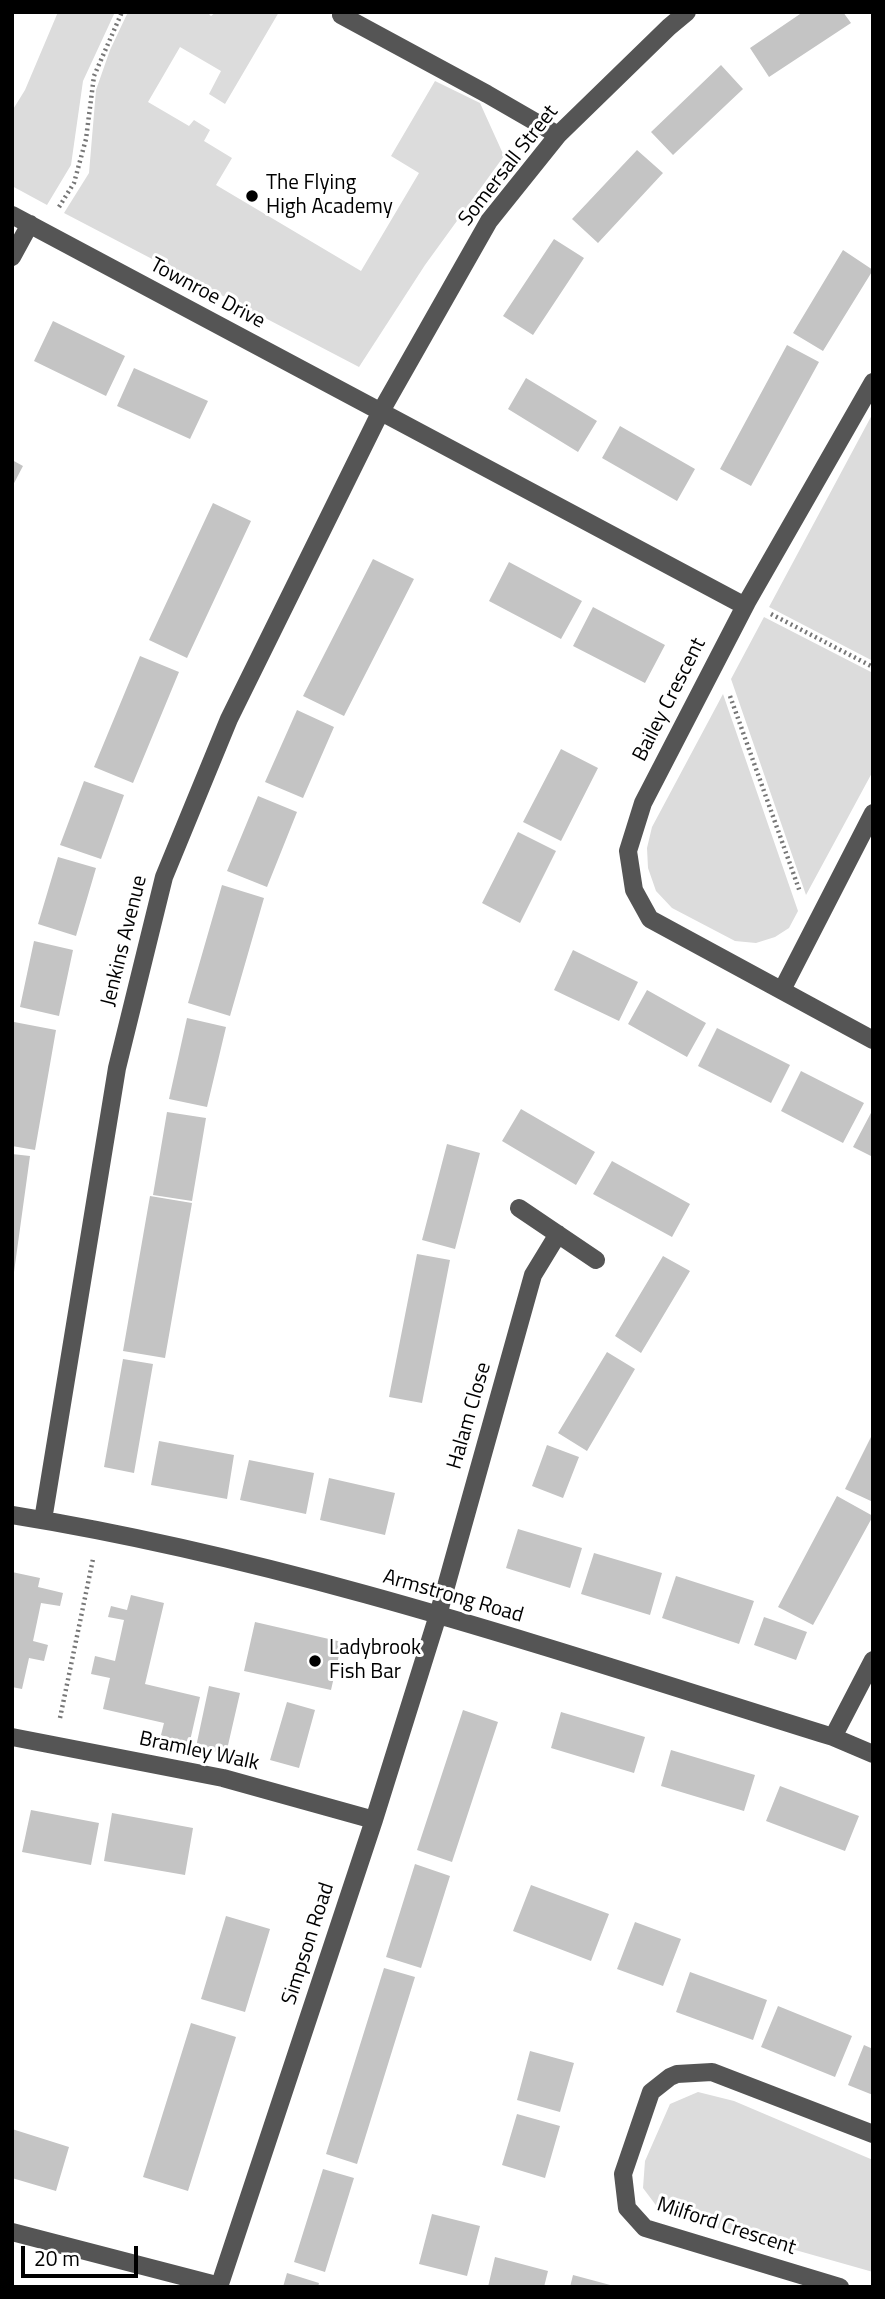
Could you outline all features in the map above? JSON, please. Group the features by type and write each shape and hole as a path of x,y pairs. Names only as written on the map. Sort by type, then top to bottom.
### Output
{"street":[{"name":"Somersall Street","path":"380,413 489,220 558,135 687,12"},
{"path":"341,15 487,93 558,135"},
{"name":"Townroe Drive","path":"12,215 380,413 746,604"},
{"path":"12,257 36,227"},
{"name":"Bailey Crescent","path":"873,382 717,659 643,803 628,851 634,890 650,919 873,1040"},
{"name":"Jenkins Avenue","path":"43,1520 117,1068 164,877 229,719 380,413"},
{"path":"782,990 873,813"},
{"path":"519,1208 596,1260"},
{"name":"Halam Close","path":"438,1615 533,1276 558,1234"},
{"name":"Armstrong Road","path":"12,1515 99,1530 304,1578 438,1615 833,1737 873,1754"},
{"name":"Simpson Road","path":"220,2286 374,1820 438,1615"},
{"path":"833,1737 873,1660"},
{"name":"Bramley Walk","path":"12,1737 223,1778 374,1820"},
{"name":"Milford Crescent","path":"840,2287 645,2228 627,2207 623,2174 651,2092 677,2074 712,2072 873,2134"},
{"path":"12,2232 220,2286"}],"path":[{"path":"36,227 74,183 86,139 94,76 122,12"},
{"path":"746,604 873,667"},
{"path":"717,659 813,929"},
{"path":"54,1746 99,1530"}],"shaded area":[{"path":"58,12 115,12 83,81 71,165 47,205 12,186 12,111 25,90"},
{"path":"128,12 207,12 211,16 216,12 279,12 225,104 209,94 221,71 180,47 148,102 189,126 194,120 210,130 204,141 232,158 216,185 361,271 419,173 391,156 435,81 480,103 504,156 425,265 359,367 64,213 89,173 96,90 110,50"},
{"path":"873,413 873,661 769,607"},
{"path":"764,617 873,673 873,771 806,895 731,679"},
{"path":"723,694 798,911 789,928 775,937 756,943 735,941 672,908 656,891 648,868 647,848 652,827"},
{"path":"698,2092 734,2101 873,2160 873,2272 661,2212 643,2188 645,2161 670,2104"}],"building":[{"path":"803,12 843,12 851,23 769,77 750,48"},
{"path":"721,65 743,89 673,155 651,132"},
{"path":"637,150 663,173 598,243 572,219"},
{"path":"554,239 584,258 533,335 503,316"},
{"path":"843,250 873,270 823,351 793,333"},
{"path":"53,321 125,356 106,396 34,361"},
{"path":"787,345 819,362 751,486 720,469"},
{"path":"134,368 208,401 190,439 117,406"},
{"path":"526,378 597,421 578,452 508,409"},
{"path":"620,426 695,469 677,501 602,458"},
{"path":"12,460 23,466 12,487"},
{"path":"213,503 251,521 187,658 149,640"},
{"path":"373,559 414,579 344,716 303,696"},
{"path":"509,562 582,601 561,639 489,601"},
{"path":"593,607 665,645 645,683 573,646"},
{"path":"140,656 179,672 133,783 94,767"},
{"path":"297,710 334,727 303,798 265,782"},
{"path":"561,749 598,768 561,841 523,822"},
{"path":"84,781 124,795 101,859 60,845"},
{"path":"258,796 297,812 267,887 227,871"},
{"path":"518,832 556,851 520,923 482,903"},
{"path":"58,857 96,868 76,936 38,924"},
{"path":"222,885 264,898 230,1016 188,1003"},
{"path":"34,941 73,950 59,1016 20,1007"},
{"path":"573,950 638,982 619,1021 554,990"},
{"path":"647,990 706,1023 687,1057 628,1024"},
{"path":"187,1018 226,1027 207,1107 169,1099"},
{"path":"14,1022 56,1030 35,1150 12,1146"},
{"path":"717,1028 790,1065 771,1103 698,1066"},
{"path":"801,1071 864,1103 843,1143 781,1111"},
{"path":"521,1109 595,1152 576,1185 502,1141"},
{"path":"873,1109 873,1157 853,1147"},
{"path":"167,1112 206,1118 192,1201 153,1195"},
{"path":"447,1144 480,1153 455,1249 422,1240"},
{"path":"12,1154 30,1156 14,1272 12,1272"},
{"path":"612,1161 690,1204 672,1237 593,1194"},
{"path":"150,1196 192,1203 165,1358 123,1351"},
{"path":"417,1254 450,1260 422,1403 389,1397"},
{"path":"663,1256 690,1271 641,1353 615,1336"},
{"path":"607,1352 635,1369 587,1451 558,1433"},
{"path":"123,1359 153,1364 134,1473 104,1467"},
{"path":"873,1433 873,1502 845,1489"},
{"path":"159,1441 234,1455 227,1499 151,1485"},
{"path":"547,1445 579,1457 563,1498 532,1486"},
{"path":"249,1460 314,1473 306,1514 240,1500"},
{"path":"329,1478 395,1493 385,1535 320,1520"},
{"path":"837,1496 873,1516 813,1625 778,1607"},
{"path":"518,1529 582,1548 570,1588 506,1568"},
{"path":"594,1553 662,1573 650,1615 581,1594"},
{"path":"12,1572 40,1578 38,1587 63,1593 60,1606 41,1603 33,1641 48,1645 44,1661 29,1658 22,1689 12,1687"},
{"path":"676,1576 754,1601 739,1644 662,1618"},
{"path":"131,1595 164,1603 145,1684 200,1697 187,1754 158,1747 164,1723 103,1709 110,1678 91,1674 95,1656 115,1661 124,1620 108,1617 111,1606 127,1610"},
{"path":"764,1617 807,1632 796,1660 754,1645"},
{"path":"255,1622 342,1642 331,1690 244,1671"},
{"path":"209,1686 240,1693 226,1754 196,1747"},
{"path":"287,1702 315,1710 299,1768 270,1760"},
{"path":"463,1710 498,1722 452,1862 417,1850"},
{"path":"561,1712 645,1737 634,1773 551,1748"},
{"path":"671,1750 755,1775 744,1811 661,1786"},
{"path":"780,1786 859,1816 845,1851 766,1821"},
{"path":"31,1810 99,1823 91,1865 22,1852"},
{"path":"112,1813 193,1828 185,1875 104,1861"},
{"path":"415,1864 450,1876 421,1968 386,1957"},
{"path":"531,1885 609,1914 591,1961 513,1931"},
{"path":"226,1916 270,1929 245,2012 201,1999"},
{"path":"635,1922 681,1939 663,1986 617,1969"},
{"path":"384,1968 415,1977 357,2164 326,2154"},
{"path":"690,1972 767,2000 753,2040 676,2012"},
{"path":"778,2006 852,2036 835,2077 761,2047"},
{"path":"191,2023 236,2037 188,2191 143,2177"},
{"path":"864,2045 873,2049 873,2095 848,2085"},
{"path":"530,2051 574,2063 560,2112 517,2100"},
{"path":"517,2114 560,2126 545,2178 502,2165"},
{"path":"12,2129 69,2147 56,2191 12,2178"},
{"path":"323,2169 354,2178 325,2272 294,2262"},
{"path":"432,2214 480,2226 467,2276 419,2264"},
{"path":"495,2257 548,2271 544,2287 488,2287"},
{"path":"287,2273 319,2283 318,2287 283,2287"},
{"path":"573,2275 614,2286 570,2287"}],"place":[{"name":"The Flying High Academy","path":"252,196"},
{"name":"Ladybrook Fish Bar","path":"315,1661"}]}
